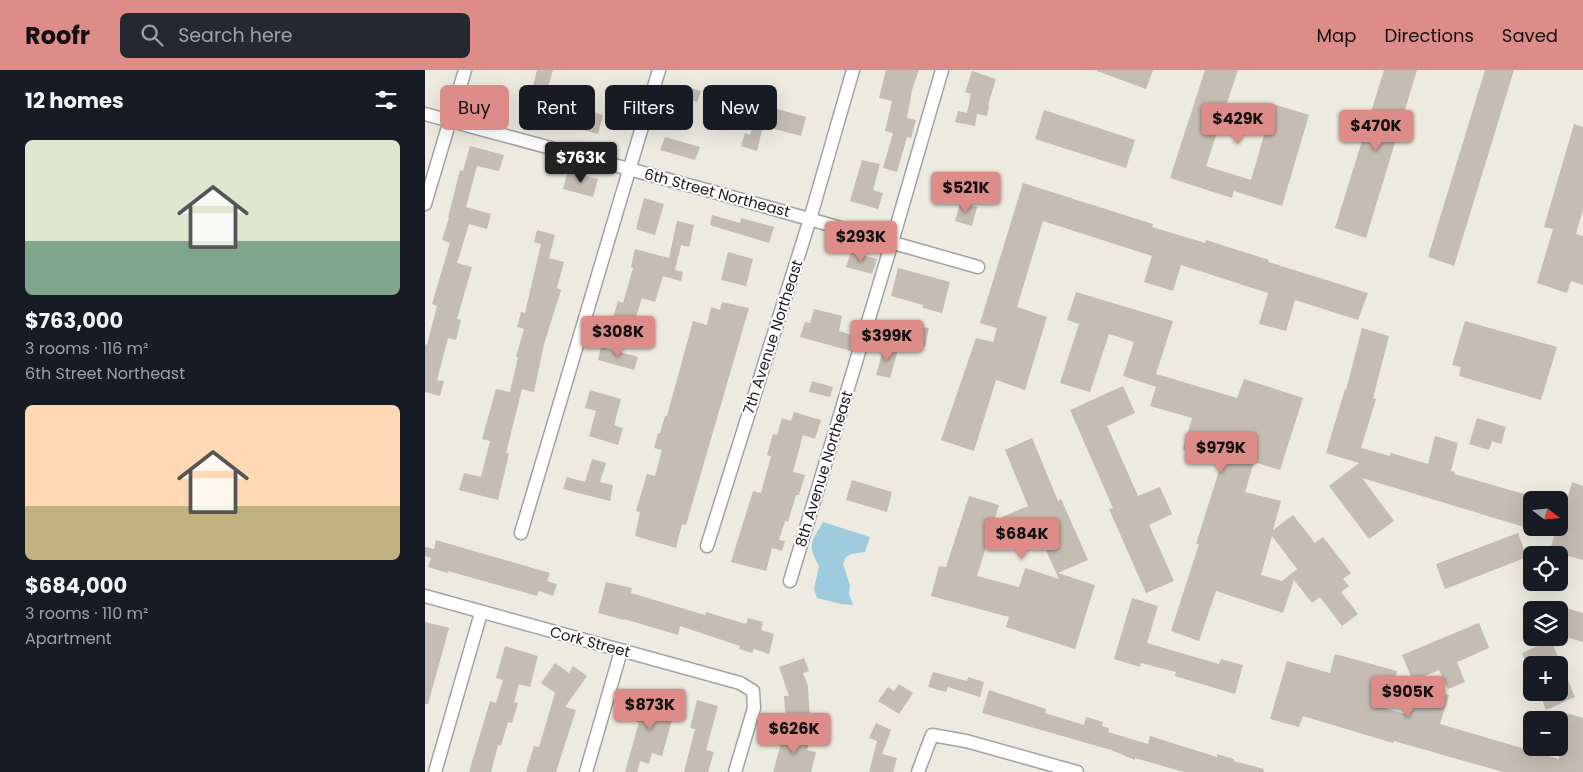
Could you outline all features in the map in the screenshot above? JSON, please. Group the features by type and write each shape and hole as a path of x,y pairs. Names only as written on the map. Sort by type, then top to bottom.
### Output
{"street":[{"path":"461,85 465,70"},
{"path":"521,533 659,70"},
{"name":"7th Avenue Northeast","path":"707,546 810,219 853,70"},
{"name":"8th Avenue Northeast","path":"790,581 942,70"},
{"name":"6th Street Northeast","path":"425,114 440,118"},
{"path":"425,204 447,130"},
{"name":"6th Street Northeast","path":"484,130 978,267"},
{"name":"Cork Street","path":"425,596 740,683 753,691 754,708 735,772"},
{"path":"435,772 481,612"},
{"path":"586,772 621,651"},
{"path":"918,772 933,735 966,741 1077,772"}],"water":[{"path":"823,522 870,537 865,552 851,554 846,557 843,564 850,585 849,594 853,605 817,598 814,589 819,566 813,553 812,544"}],"building":[{"path":"537,70 553,70 549,85 533,85"},
{"path":"886,70 919,70 912,90 907,118 916,120 911,138 907,137 897,172 883,168 893,133 885,131 892,101 879,98"},
{"path":"1097,70 1153,70 1146,89"},
{"path":"1205,70 1238,70 1206,166 1251,180 1273,104 1309,115 1282,206 1234,191 1232,198 1170,178"},
{"path":"1384,70 1417,70 1366,238 1335,228"},
{"path":"1485,70 1514,70 1454,266 1428,257"},
{"path":"972,71 996,79 988,105 987,116 977,114 975,126 955,122 958,111 967,113 971,94 965,92"},
{"path":"693,89 701,91 697,102 693,101"},
{"path":"777,109 806,117 801,136 777,130"},
{"path":"1044,110 1135,140 1126,168 1035,139"},
{"path":"595,113 603,115 598,134 583,130 595,130"},
{"path":"1574,124 1583,127 1583,209 1576,234 1583,236 1583,285 1571,281 1567,293 1537,283 1553,229 1544,227"},
{"path":"751,130 762,130 757,151 741,146 745,133 750,135"},
{"path":"665,137 700,147 695,160 660,150"},
{"path":"470,146 504,155 499,171 477,166 466,207 491,214 487,229 469,224 457,263 472,267 457,319 461,320 456,340 448,338 437,380 444,381 440,396 425,392 425,344 427,345 437,306 432,304 450,243 442,240 460,170 463,171"},
{"path":"862,160 880,164 873,190 883,193 878,209 850,201"},
{"path":"568,171 598,179 593,197 563,189"},
{"path":"1023,183 1153,224 1152,227 1205,243 1206,240 1269,260 1268,262 1368,293 1358,320 1295,300 1286,331 1259,324 1268,293 1181,265 1173,291 1144,282 1152,256 1043,221 1017,307 1047,317 1025,390 996,380 974,451 941,440 976,338 993,342 997,328 980,323"},
{"path":"644,198 664,204 655,235 636,229"},
{"path":"960,203 977,207 972,226 955,221"},
{"path":"712,215 740,223 741,218 774,227 769,243 710,225"},
{"path":"677,221 694,225 689,247 681,245 675,270 683,272 681,281 663,276 655,302 642,298 632,330 611,324 618,301 623,303 633,268 631,267 635,249 669,258"},
{"path":"537,230 555,235 549,258 564,262 557,288 561,290 544,344 534,392 522,389 506,453 509,454 498,500 459,490 464,473 481,477 490,441 482,439 496,389 510,392 518,357 516,357 524,329 517,327 521,312 525,313 541,244 534,242"},
{"path":"728,252 753,259 746,286 721,280"},
{"path":"851,252 877,259 872,274 846,267"},
{"path":"898,268 950,282 942,313 923,308 923,305 891,296"},
{"path":"1076,292 1173,321 1156,374 1237,398 1244,379 1303,398 1280,470 1254,462 1245,492 1281,501 1273,530 1293,515 1315,543 1323,537 1351,573 1343,579 1349,586 1341,592 1358,614 1342,626 1320,597 1312,603 1294,580 1283,613 1216,591 1199,641 1171,631 1199,544 1196,544 1225,452 1205,446 1202,454 1183,449 1192,418 1150,406 1156,387 1123,376 1134,342 1109,334 1090,392 1060,383 1079,324 1067,320","holes":["1272,536 1297,569 1282,581 1261,575"]},
{"path":"722,302 749,308 686,525 682,524 676,548 635,536 640,512 636,511 647,474 655,476 662,450 654,448 658,433 660,433 665,416 667,416 693,321 707,325 711,307 720,310"},
{"path":"814,309 842,316 839,331 855,336 851,351 800,337 805,322 810,323"},
{"path":"1465,321 1557,347 1541,400 1459,376 1461,367 1452,365"},
{"path":"911,325 929,328 925,347 907,343"},
{"path":"1362,328 1389,336 1373,398 1376,399 1361,448 1390,456 1391,453 1428,464 1435,436 1458,443 1451,471 1455,472 1454,474 1523,494 1523,527 1362,478 1394,521 1369,539 1329,486 1359,463 1326,453 1346,390"},
{"path":"884,346 898,350 890,378 876,375"},
{"path":"601,347 638,357 634,370 598,360"},
{"path":"812,381 833,387 830,397 809,392"},
{"path":"1123,386 1135,413 1107,426 1138,496 1160,487 1172,514 1149,525 1174,581 1146,593 1109,509 1113,508 1070,410"},
{"path":"590,390 621,399 614,425 623,428 618,445 589,436 596,411 585,408"},
{"path":"794,412 821,420 815,439 803,435 793,472 805,475 799,495 796,495 788,522 785,521 779,540 785,541 782,551 772,548 766,571 731,562 753,491 761,493 771,456 767,455 773,434 777,435 782,418 791,421"},
{"path":"1477,418 1506,427 1501,444 1492,441 1489,450 1469,444"},
{"path":"1032,438 1058,501 1061,499 1088,560 1058,573 1095,585 1075,649 1006,627 1009,617 931,596 939,566 946,567 969,496 999,505 977,576 1019,587 1025,568 1059,579 1033,522 1008,533 1002,517 1028,506 1005,450"},
{"path":"592,459 606,463 600,482 613,485 610,501 563,489 567,477 585,482"},
{"path":"852,480 892,492 887,512 846,500"},
{"path":"1572,482 1583,486 1583,560 1568,556 1568,546 1551,546 1554,536 1568,536 1568,496"},
{"path":"1518,533 1523,546 1523,559 1445,589 1436,564"},
{"path":"436,540 550,573 547,581 557,584 553,596 539,591 537,596 428,567 431,558 425,556 425,547 434,549"},
{"path":"606,582 632,588 631,593 705,615 706,612 746,624 748,618 763,622 761,630 774,634 769,654 754,649 752,653 739,649 740,646 680,626 678,635 598,613"},
{"path":"1132,598 1158,606 1147,643 1219,664 1221,659 1243,665 1235,694 1175,676 1176,672 1141,663 1140,667 1114,659"},
{"path":"1568,609 1583,613 1583,642 1568,638"},
{"path":"425,622 449,628 428,704 425,704"},
{"path":"1479,623 1489,648 1457,662 1465,682 1448,689 1439,670 1413,681 1402,655"},
{"path":"505,646 538,656 530,687 519,684 514,702 518,703 512,723 508,722 501,746 498,745 491,772 469,772 490,701 496,703 503,680 496,678"},
{"path":"1538,646 1554,646 1558,656 1523,656 1522,653"},
{"path":"1335,654 1397,671 1392,689 1382,694 1391,696 1387,709 1410,715 1413,703 1423,705 1422,702 1426,689 1449,695 1440,724 1523,748 1523,756 1549,756 1559,759 1559,756 1568,756 1568,714 1583,718 1583,772 1503,772 1394,741 1393,743 1303,716 1299,727 1270,719 1287,661 1330,673"},
{"path":"804,658 809,671 803,673 808,686 810,723 786,724 784,696 789,696 779,667"},
{"path":"555,663 569,673 573,666 587,676 565,707 576,710 556,772 526,772 534,746 539,747 555,693 541,683"},
{"path":"933,672 967,681 968,677 984,682 980,697 948,687 946,692 928,687"},
{"path":"1568,680 1575,697 1568,700"},
{"path":"899,684 913,693 899,714 878,701 888,687 894,691"},
{"path":"989,690 1046,709 1045,713 1084,725 1086,717 1103,722 1102,726 1109,728 1108,732 1148,744 1150,736 1217,757 1217,754 1264,769 1263,772 1184,772 1135,758 1135,760 1111,750 982,713"},
{"path":"644,693 668,700 666,709 674,712 662,756 652,753 649,764 640,761 637,772 625,772 639,722 636,722"},
{"path":"697,700 718,706 706,750 714,752 708,772 684,772 695,729 690,728"},
{"path":"1542,701 1566,701 1546,710"},
{"path":"876,723 891,730 882,754 897,758 893,772 869,772 877,741 869,738"},
{"path":"784,733 810,740 807,750 816,752 811,772 773,772"}]}
